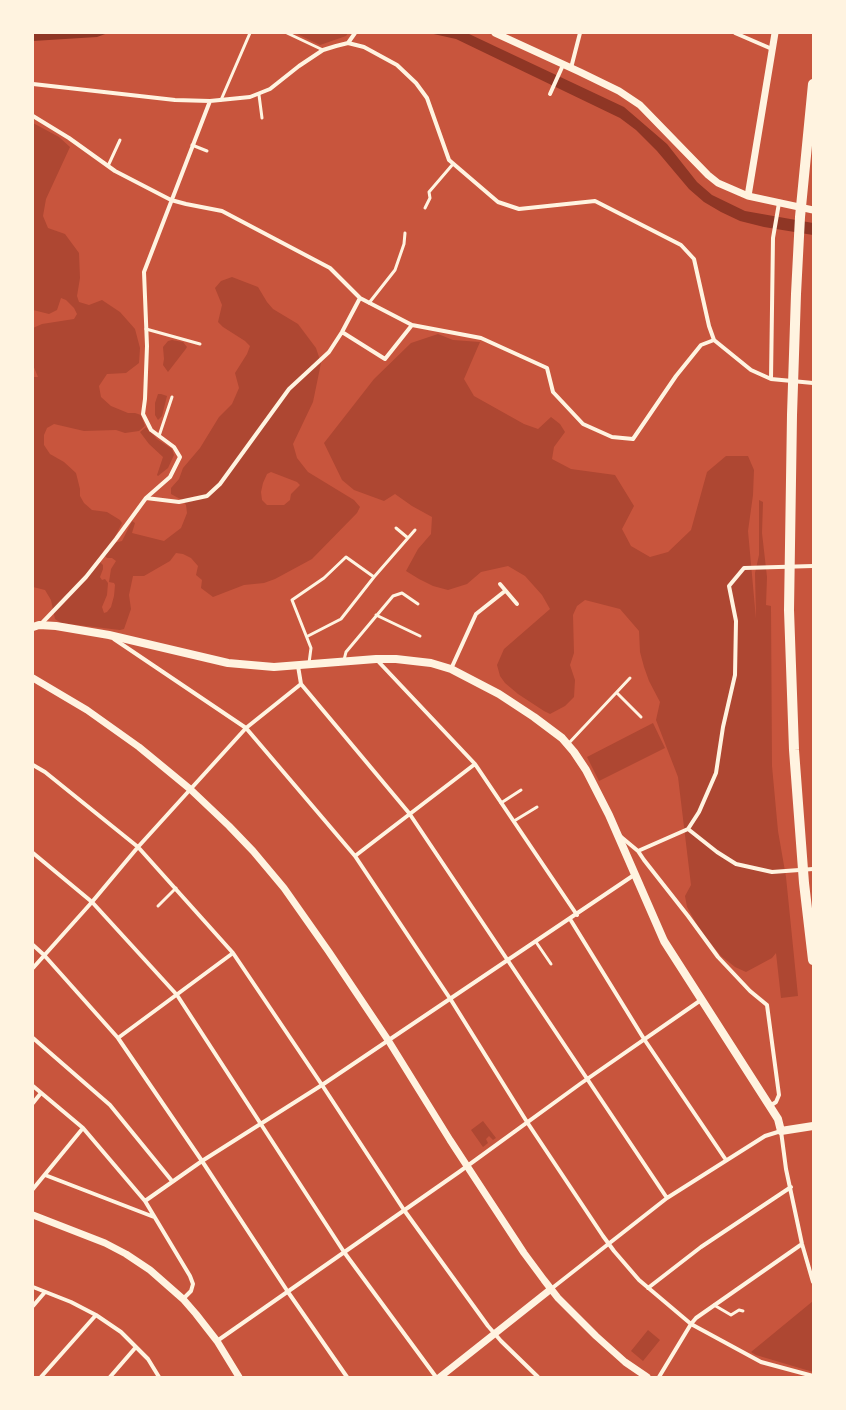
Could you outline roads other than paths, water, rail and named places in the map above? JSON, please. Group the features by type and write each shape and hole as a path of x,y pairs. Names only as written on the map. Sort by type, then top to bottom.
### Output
{"highway":[{"path":"813,84 800,217 796,294 792,415 789,610 793,719 804,883 813,960"}],"main road":[{"path":"36,626 56,626 109,635 228,663 274,667 376,659 396,659 431,663 451,669 499,694 562,738 586,770 616,831 664,941 700,1000 770,1106 778,1119 781,1131 813,1126"}],"street":[{"path":"348,43 354,33"},
{"path":"495,33 562,68 571,68 619,91 640,105 708,175 718,183 748,196 813,210"},
{"path":"571,68 580,33"},
{"path":"735,33 772,49"},
{"path":"748,196 774,33"},
{"path":"33,84 175,100 210,101 250,97 258,95 276,85 299,66 323,50 348,43 364,47 397,65 416,83 426,98 449,160 498,202 519,209 595,201 681,245 694,259 709,326 714,340 751,370 771,379 813,383"},
{"path":"550,93 562,68"},
{"path":"36,626 86,577 146,498 170,478 180,457 174,447 151,430 143,414 146,399 144,272 210,101"},
{"path":"33,116 69,138 115,171 171,200 222,211 330,268 360,298 412,325 480,338 546,368 552,392 583,424 612,437 633,439 676,376 701,346 714,340"},
{"path":"771,379 773,238 779,203"},
{"path":"146,498 179,502 207,496 220,484 289,389 322,359 342,332 360,298"},
{"path":"342,332 385,359 412,325"},
{"path":"638,851 688,829 699,812 716,773 723,727 735,674 736,621 729,586 744,568 813,566"},
{"path":"500,584 517,604"},
{"path":"451,669 476,614 505,591"},
{"path":"109,635 246,728 355,856 450,1000 527,1122 608,1244 639,1280 691,1324 761,1362 813,1376"},
{"path":"376,659 475,764 577,915"},
{"path":"298,666 301,684 409,813 666,1198"},
{"path":"33,678 72,701 111,727 139,747 190,789 229,826 279,882 329,952 388,1040 467,1166 524,1253 551,1289 596,1336 625,1362 647,1377"},
{"path":"33,968 92,902 138,847 246,728 301,684"},
{"path":"355,856 409,813 475,764"},
{"path":"33,765 45,772 138,847 233,953 404,1210 494,1333 538,1377"},
{"path":"688,829 717,852 736,864 772,872 813,869"},
{"path":"616,831 638,851 718,957 750,991 767,1005 780,1095 776,1102 770,1106"},
{"path":"33,853 92,902 176,995 262,1124 344,1252 436,1377"},
{"path":"145,1201 202,1161 262,1124 450,1000 634,875"},
{"path":"570,919 644,1039 726,1160"},
{"path":"33,945 44,955 118,1038 202,1161 288,1292 347,1377"},
{"path":"118,1038 233,953"},
{"path":"217,1341 467,1166 587,1079 700,1000"},
{"path":"33,1038 110,1105 172,1181"},
{"path":"33,1086 83,1128 145,1201 194,1284 191,1291 183,1299"},
{"path":"33,1102 41,1093"},
{"path":"33,1189 83,1128"},
{"path":"440,1377 666,1198 773,1132 781,1131 786,1169 802,1244 813,1282"},
{"path":"45,1175 154,1217"},
{"path":"648,1288 701,1247 791,1187"},
{"path":"33,1215 119,1249 150,1270 183,1299 217,1341 239,1377"},
{"path":"659,1377 696,1318 802,1244"},
{"path":"33,1287 71,1302 96,1315 121,1332 148,1360 159,1377"},
{"path":"33,1306 45,1292"},
{"path":"41,1377 96,1315"},
{"path":"110,1377 136,1347"}],"lane":[{"path":"221,100 250,33"},
{"path":"287,33 323,50"},
{"path":"258,95 262,118"},
{"path":"108,166 120,140"},
{"path":"192,146 207,152"},
{"path":"425,208 430,198 429,192 453,164"},
{"path":"369,303 395,270 404,244 405,233"},
{"path":"146,329 200,344"},
{"path":"159,436 172,397"},
{"path":"396,528 408,538"},
{"path":"308,636 341,619 374,577 415,530"},
{"path":"309,665 311,648 308,636 292,600 324,578 346,557 374,577"},
{"path":"344,662 346,652 393,596 402,593 418,604"},
{"path":"376,615 420,636"},
{"path":"568,744 630,678"},
{"path":"616,693 641,717"},
{"path":"501,803 521,790"},
{"path":"514,821 537,807"},
{"path":"158,906 176,888"},
{"path":"536,942 551,964"},
{"path":"714,1305 731,1315 739,1310 743,1311"}]}
